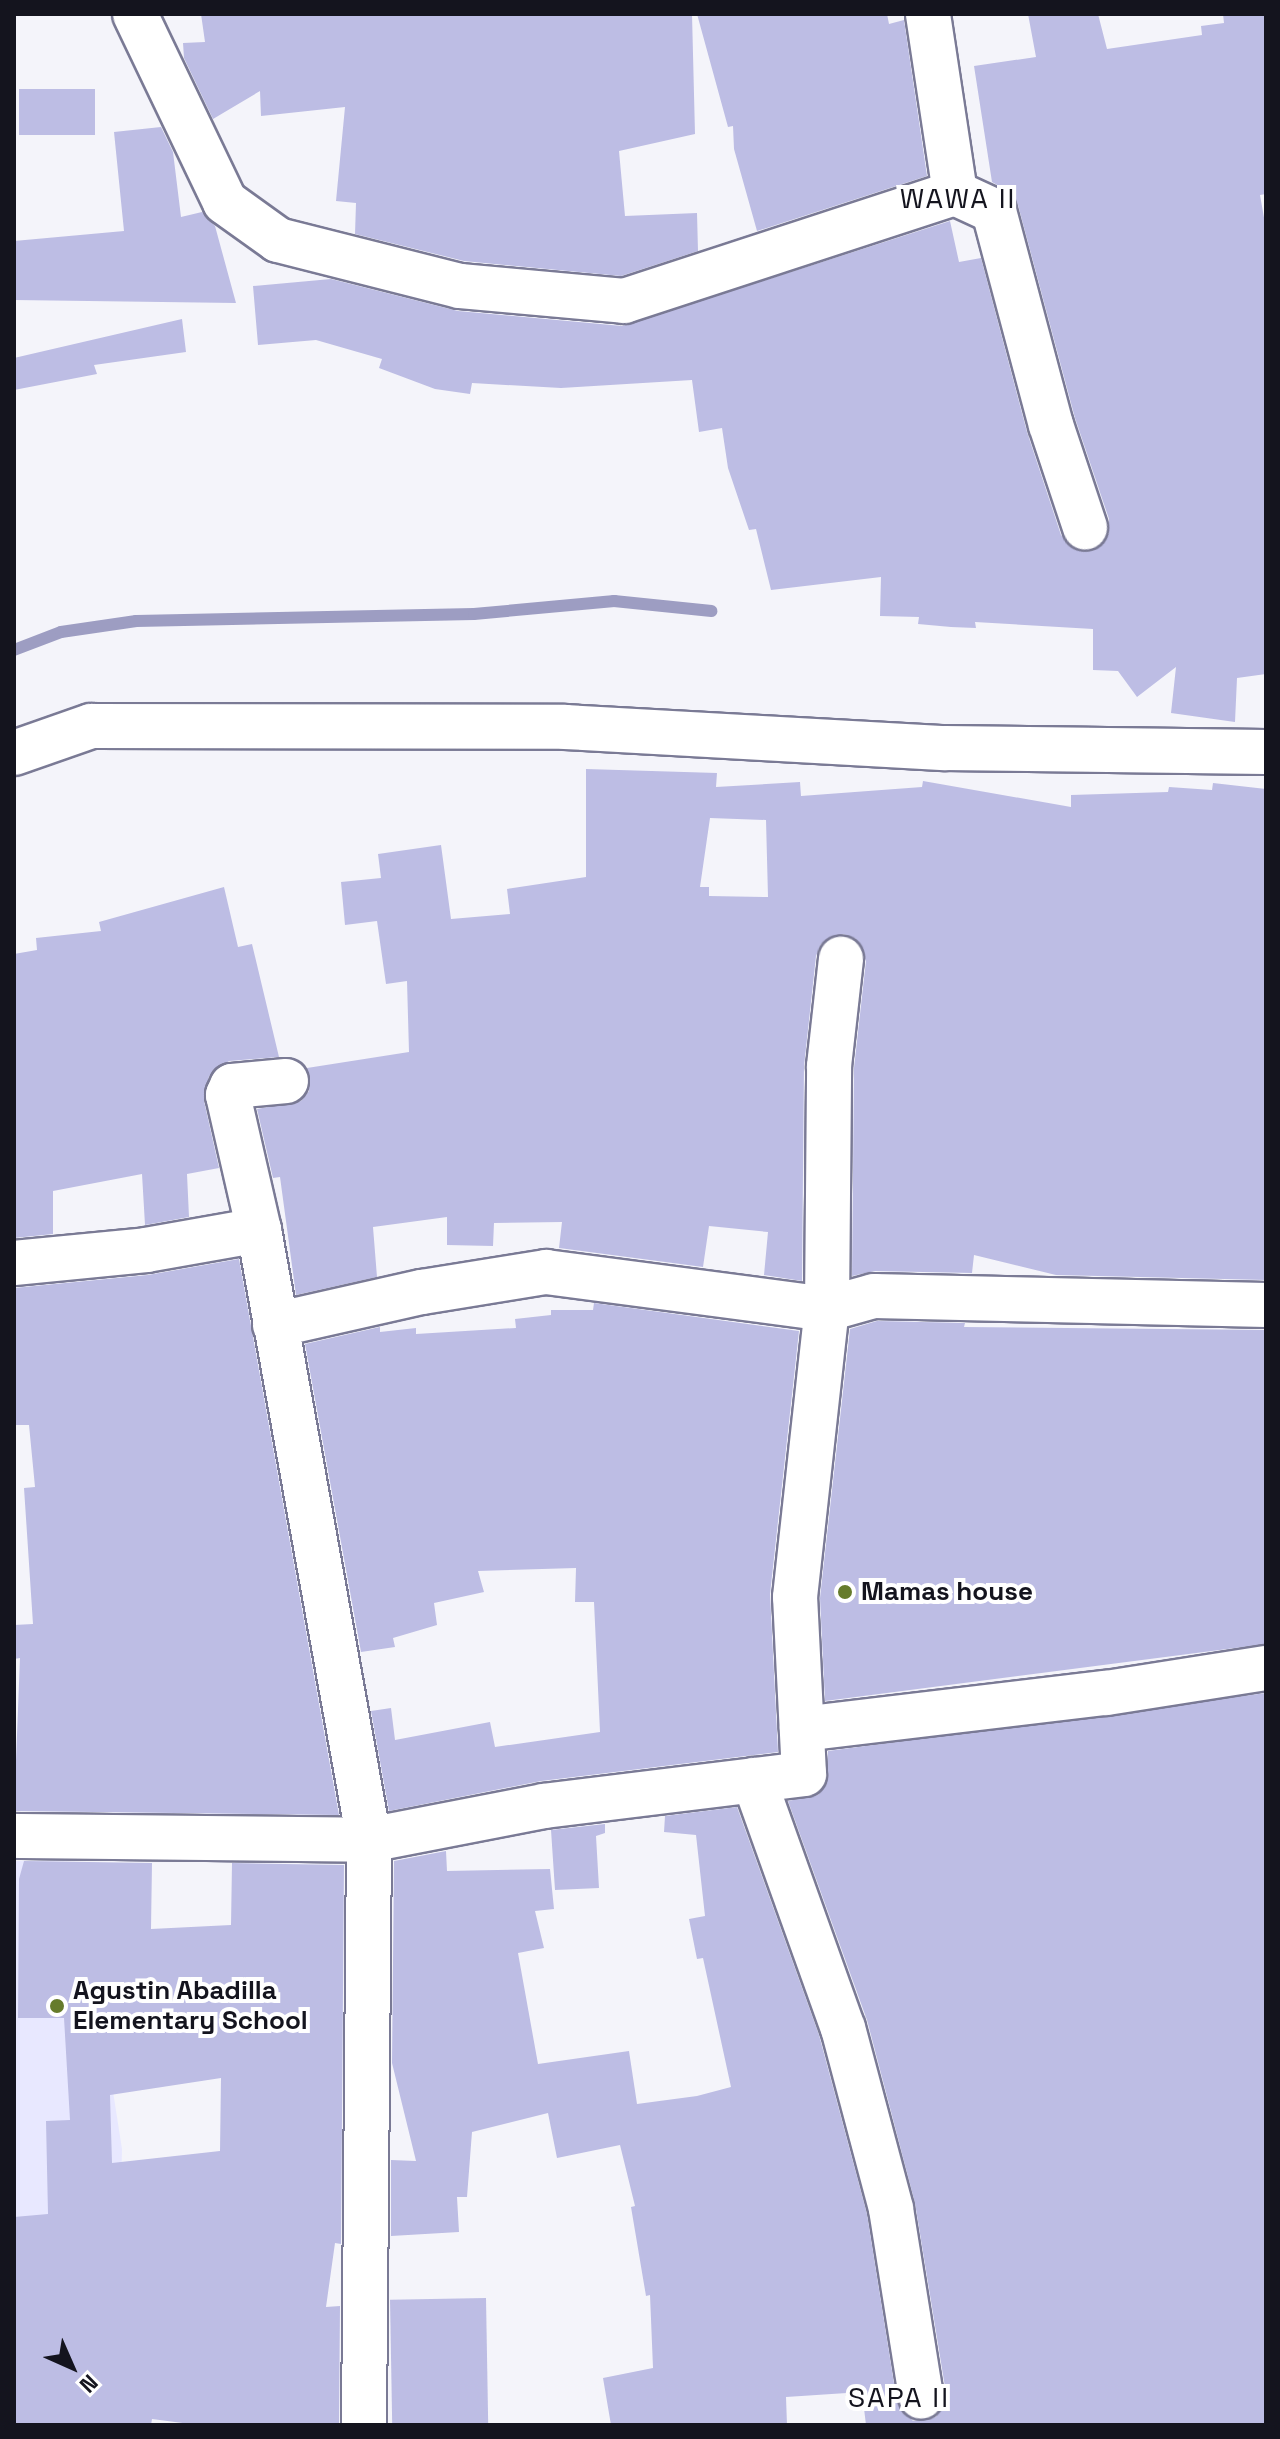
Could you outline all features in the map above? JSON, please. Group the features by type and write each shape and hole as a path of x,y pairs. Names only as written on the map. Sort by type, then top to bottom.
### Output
{"street":[{"path":"135,14 225,202 278,240 460,286 624,301 955,193 994,211 1051,425 1085,527"},
{"path":"928,14 955,193"},
{"path":"14,753 91,726 565,727 945,748 1266,752"},
{"path":"14,1836 369,1840 544,1806 804,1774 795,1597 827,1309 829,1066 841,959"},
{"path":"286,1081 229,1089 259,1230 369,1840 364,2425"},
{"path":"14,1263 146,1250 259,1230"},
{"path":"275,1325 422,1292 546,1272 827,1309 874,1296 1266,1305"},
{"path":"802,1729 1106,1693 1266,1668"},
{"path":"754,1780 843,2028 891,2209 921,2397"}],"shaded area":[{"name":"Agustin Abadilla Elementary School","path":"14,1861 77,1862 122,2149 115,2425 14,2425"}],"building":[{"path":"201,14 692,14 695,134 619,151 625,216 697,213 698,251 621,276 464,261 355,234 356,203 336,201 345,107 261,116 260,91 213,119 184,58 183,43 205,42"},
{"path":"697,14 887,14 889,24 904,20 927,176 757,231 734,149 733,126 728,127"},
{"path":"1028,14 1098,14 1107,49 1202,35 1201,26 1224,23 1223,14 1266,14 1266,194 1260,195 1266,229 1266,674 1237,678 1235,722 1171,713 1176,667 1137,697 1118,671 1093,670 1093,629 975,622 976,628 951,627 918,624 919,617 880,616 881,577 771,590 756,529 749,530 728,468 722,428 699,432 692,380 561,388 472,383 470,394 435,389 379,368 382,359 316,340 258,345 253,286 331,279 458,311 622,326 950,221 959,262 981,258 1027,432 1061,535 1079,551 1094,550 1109,533 1109,519 1075,418 1018,205 1013,194 992,182 974,66 1036,57"},
{"path":"19,89 95,89 95,135 19,135"},
{"path":"161,127 173,152 181,217 202,212 215,226 236,303 14,300 14,241 124,231 114,132"},
{"path":"182,319 186,352 94,365 97,374 14,390 14,358"},
{"path":"586,769 717,773 716,787 800,782 801,796 922,787 923,781 1071,807 1071,795 1168,792 1169,787 1212,790 1213,783 1266,789 1266,1280 1056,1275 974,1255 972,1273 875,1271 852,1276 854,1068 866,961 856,939 843,934 821,944 816,956 804,1066 802,1281 764,1275 768,1232 709,1226 703,1267 559,1248 562,1222 494,1223 493,1246 447,1245 447,1217 373,1227 377,1277 296,1295 280,1177 273,1178 257,1109 301,1101 309,1091 307,1068 409,1052 407,981 386,984 377,921 345,925 341,882 381,878 378,854 441,845 451,919 510,914 507,889 586,877","holes":["710,818 766,820 768,897 709,896 709,887 700,887"]},
{"path":"224,887 238,947 252,944 279,1057 229,1061 209,1076 204,1101 219,1168 187,1174 189,1217 145,1225 142,1174 53,1191 53,1234 14,1238 14,954 37,950 36,938 101,931 99,922"},
{"path":"239,1259 339,1815 14,1811 20,1658 14,1659 14,1625 33,1624 24,1488 35,1487 29,1425 14,1425 14,1288 148,1275"},
{"path":"594,1303 799,1331 770,1594 778,1752 541,1781 389,1811 371,1711 391,1708 395,1740 490,1722 495,1747 600,1732 594,1602 575,1602 576,1568 478,1571 484,1592 434,1603 437,1625 393,1638 395,1647 361,1652 305,1344 380,1327 380,1332 416,1328 416,1334 516,1328 515,1319 551,1315 551,1310 593,1310"},
{"path":"877,1321 965,1323 964,1327 1266,1330 1266,1644 825,1701 820,1598 850,1329"},
{"path":"1266,1693 1266,2425 866,2425 862,2392 786,2397 787,2425 611,2425 603,2378 653,2368 650,2295 646,2296 631,2207 635,2206 620,2145 557,2158 548,2113 472,2132 467,2197 457,2197 459,2232 391,2236 391,2160 416,2161 392,2063 394,1861 446,1851 447,1871 550,1869 554,1909 535,1911 544,1948 518,1953 538,2064 629,2051 637,2104 697,2096 731,2087 703,1958 697,1959 689,1919 705,1916 696,1835 664,1832 665,1816 737,1807 819,2035 867,2214 897,2402 913,2421 936,2417 946,2393 915,2203 867,2020 788,1801 818,1795 826,1785 828,1751"},
{"path":"605,1824 605,1833 596,1836 599,1888 555,1890 551,1830"},
{"path":"24,1861 152,1863 151,1929 231,1925 232,1863 344,1865 341,2244 335,2243 326,2307 340,2306 339,2425 198,2425 152,2419 151,2425 14,2425 14,2217 48,2214 46,2121 70,2120 64,2018 18,2018 19,1879","holes":["221,2078 220,2151 112,2163 110,2095"]},
{"path":"486,2298 488,2425 392,2425 390,2300"}],"waterway":[{"path":"14,650 61,632 136,621 474,614 614,601 711,611"}],"place":[{"name":"Mamas house","path":"845,1592"},
{"name":"Agustin Abadilla Elementary School","path":"57,2006"}],"district":[{"name":"WAWA II","path":"958,198"},
{"name":"SAPA II","path":"899,2397"}]}
